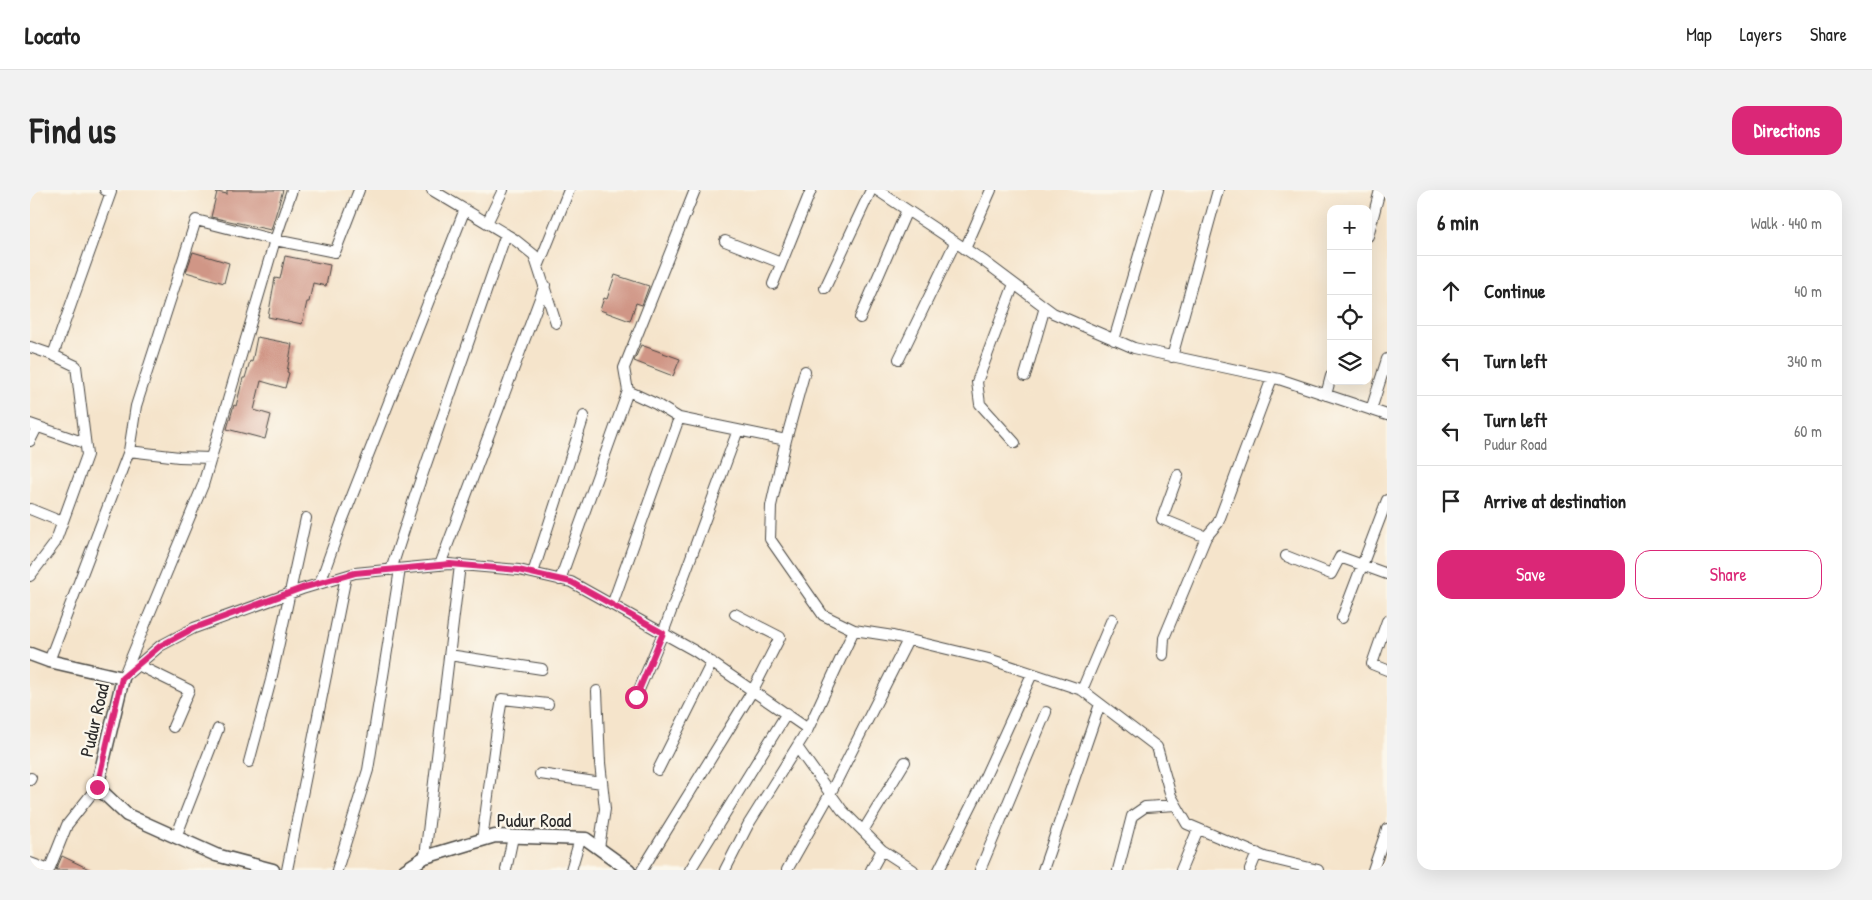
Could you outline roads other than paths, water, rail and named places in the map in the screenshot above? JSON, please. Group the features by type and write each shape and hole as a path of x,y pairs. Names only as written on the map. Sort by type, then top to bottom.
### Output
{"street":[{"path":"53,355 111,192 105,190"},
{"path":"122,678 203,485 275,240 292,190"},
{"path":"49,660 129,451 136,406 196,220 275,240 335,252 359,190"},
{"path":"487,223 503,190"},
{"path":"538,267 569,190"},
{"path":"560,580 628,391 624,368 695,190"},
{"path":"772,284 811,190"},
{"path":"825,288 871,190"},
{"path":"877,190 965,249 1053,313 1114,340 1134,348 1272,378 1387,415"},
{"path":"965,249 991,190"},
{"path":"1114,340 1158,190"},
{"path":"1172,357 1218,190"},
{"path":"1372,221 1380,190"},
{"path":"436,191 506,234 534,255 556,323"},
{"path":"320,583 341,524 465,209"},
{"path":"860,318 907,210"},
{"path":"337,870 368,770 396,569 414,496 506,234"},
{"path":"725,240 781,263"},
{"path":"899,359 955,243"},
{"path":"1014,284 977,382 980,404 1015,443"},
{"path":"440,565 545,285"},
{"path":"1025,376 1045,307"},
{"path":"30,347 76,366 87,455 54,543 30,576"},
{"path":"1372,410 1387,358"},
{"path":"805,371 786,440 771,506 770,539 823,615 854,630 908,640 989,659 1082,690 1158,746 1171,796 1187,824 1257,853 1318,870"},
{"path":"1163,655 1164,638 1206,537 1218,523 1272,378"},
{"path":"1326,395 1329,385"},
{"path":"628,391 656,404 679,418 786,440"},
{"path":"533,574 584,416"},
{"path":"612,605 679,418"},
{"path":"30,441 33,426 86,444"},
{"path":"636,697 663,633 738,430"},
{"path":"129,451 179,457 211,458"},
{"path":"1178,475 1162,519 1206,537"},
{"path":"1342,618 1387,500"},
{"path":"30,509 62,522"},
{"path":"249,762 271,680 306,518"},
{"path":"1286,556 1331,574 1340,557 1387,574"},
{"path":"122,678 160,646 194,628 320,583 355,573 440,565 460,565 533,574 571,582 712,662 808,729"},
{"path":"425,857 460,565"},
{"path":"287,870 346,576"},
{"path":"642,870 753,690 780,636 735,614"},
{"path":"1082,690 1112,618"},
{"path":"1387,621 1372,664 1387,670"},
{"path":"725,870 748,825 808,729 854,630"},
{"path":"787,870 830,794 908,640"},
{"name":"Pudur Road","path":"30,654 122,678 97,787"},
{"path":"449,655 542,669"},
{"path":"658,770 712,662"},
{"path":"138,665 189,690 173,727"},
{"path":"939,870 978,792 1032,674"},
{"path":"597,691 605,809 599,848"},
{"path":"482,840 502,699 548,704"},
{"path":"1043,870 1100,704"},
{"path":"980,870 1046,712"},
{"path":"690,870 787,714"},
{"path":"176,837 218,729"},
{"path":"797,747 842,810 882,850 913,870"},
{"path":"863,831 904,762"},
{"path":"540,774 602,782"},
{"path":"30,864 49,870 67,825 97,787 127,815 216,856 273,870"},
{"path":"1118,870 1132,816 1145,807 1176,805"},
{"path":"1181,870 1198,829"},
{"path":"1374,870 1387,829"},
{"name":"Pudur Road","path":"405,870 425,857 495,836 586,839 629,870"},
{"path":"506,870 513,837"},
{"path":"571,870 580,839"},
{"path":"871,870 882,850"},
{"path":"1250,870 1257,853"}]}
